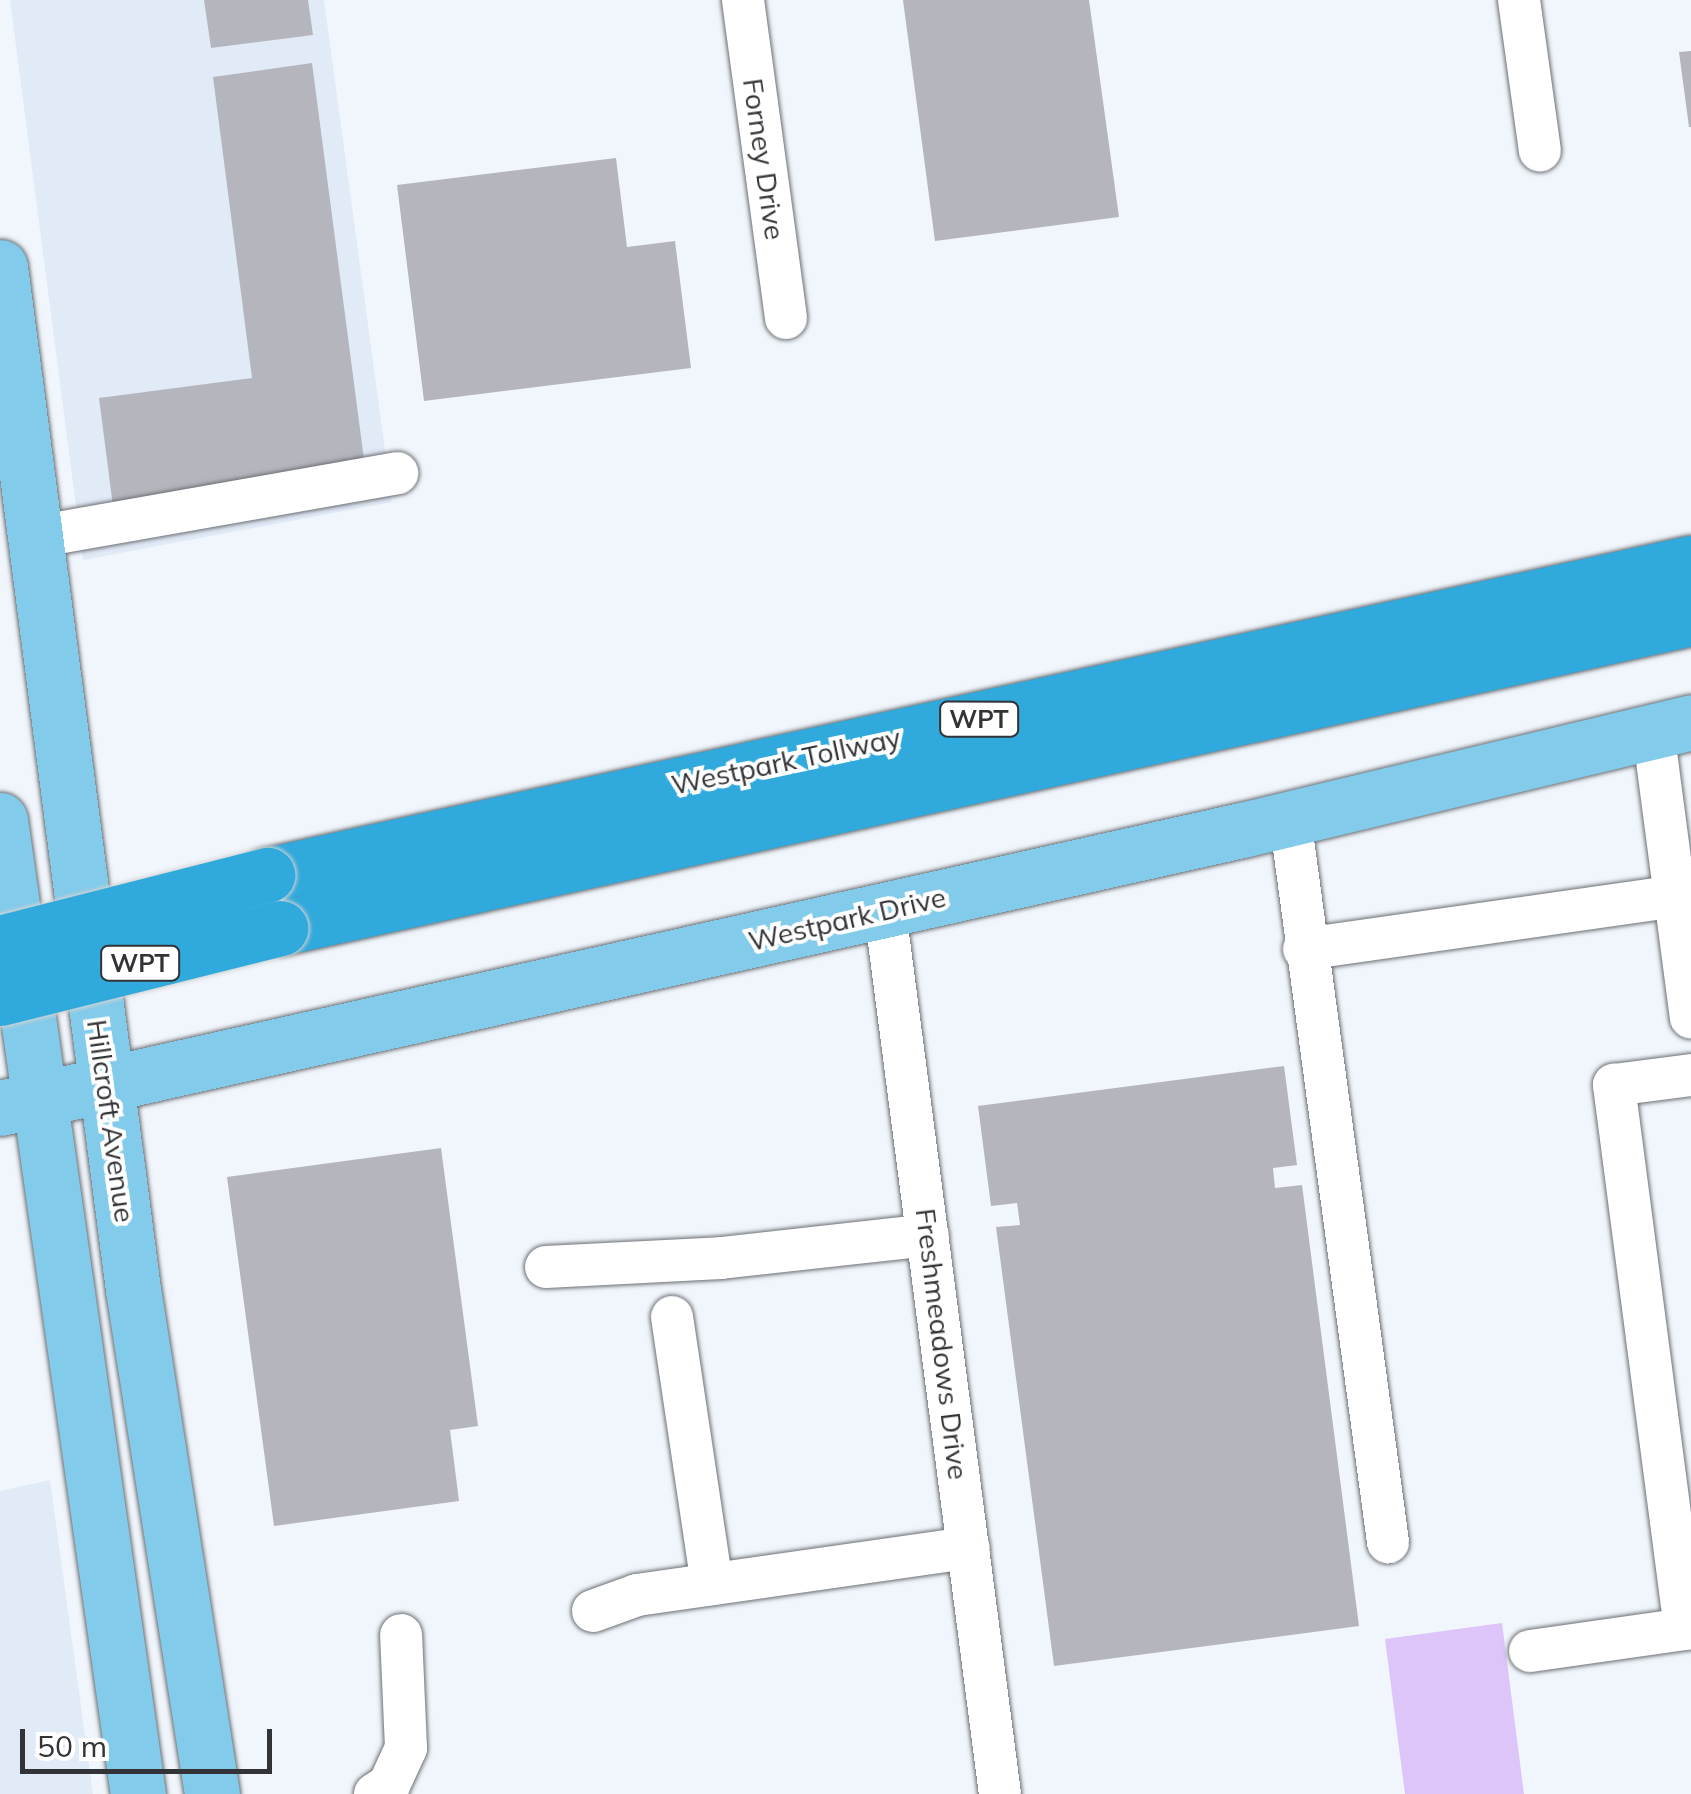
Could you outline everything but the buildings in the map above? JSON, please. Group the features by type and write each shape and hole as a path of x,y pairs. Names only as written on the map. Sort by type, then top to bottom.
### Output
{"highway":[{"name":"Westpark Tollway","path":"0,943 267,875 1691,563"},
{"name":"Westpark Tollway","path":"0,998 280,928 1691,618"}],"main road":[{"name":"Hillcroft Avenue","path":"0,267 106,1084 212,1794"},
{"name":"Westpark Drive","path":"18,1104 885,911 1672,726"},
{"path":"0,820 18,1104 138,1794"}],"street":[{"name":"Forney Drive","path":"743,0 786,318"},
{"path":"1519,0 1540,151"},
{"path":"35,538 396,474"},
{"path":"1672,726 1675,896 1691,1017"},
{"path":"1290,818 1304,949 1388,1542"},
{"path":"1304,949 1675,896"},
{"name":"Freshmeadows Drive","path":"885,911 999,1785"},
{"path":"1530,1651 1685,1630 1614,1085 1691,1075"},
{"path":"546,1267 720,1258 928,1235"},
{"path":"672,1317 712,1584"},
{"path":"593,1611 637,1595 968,1548"},
{"path":"375,1794 389,1785 406,1748 401,1635"}],"shaded area":[{"path":"10,0 324,0 392,502 83,560"},
{"path":"50,1480 93,1794 0,1794 0,1491"},
{"path":"1502,1623 1524,1794 1405,1794 1385,1639"}]}
